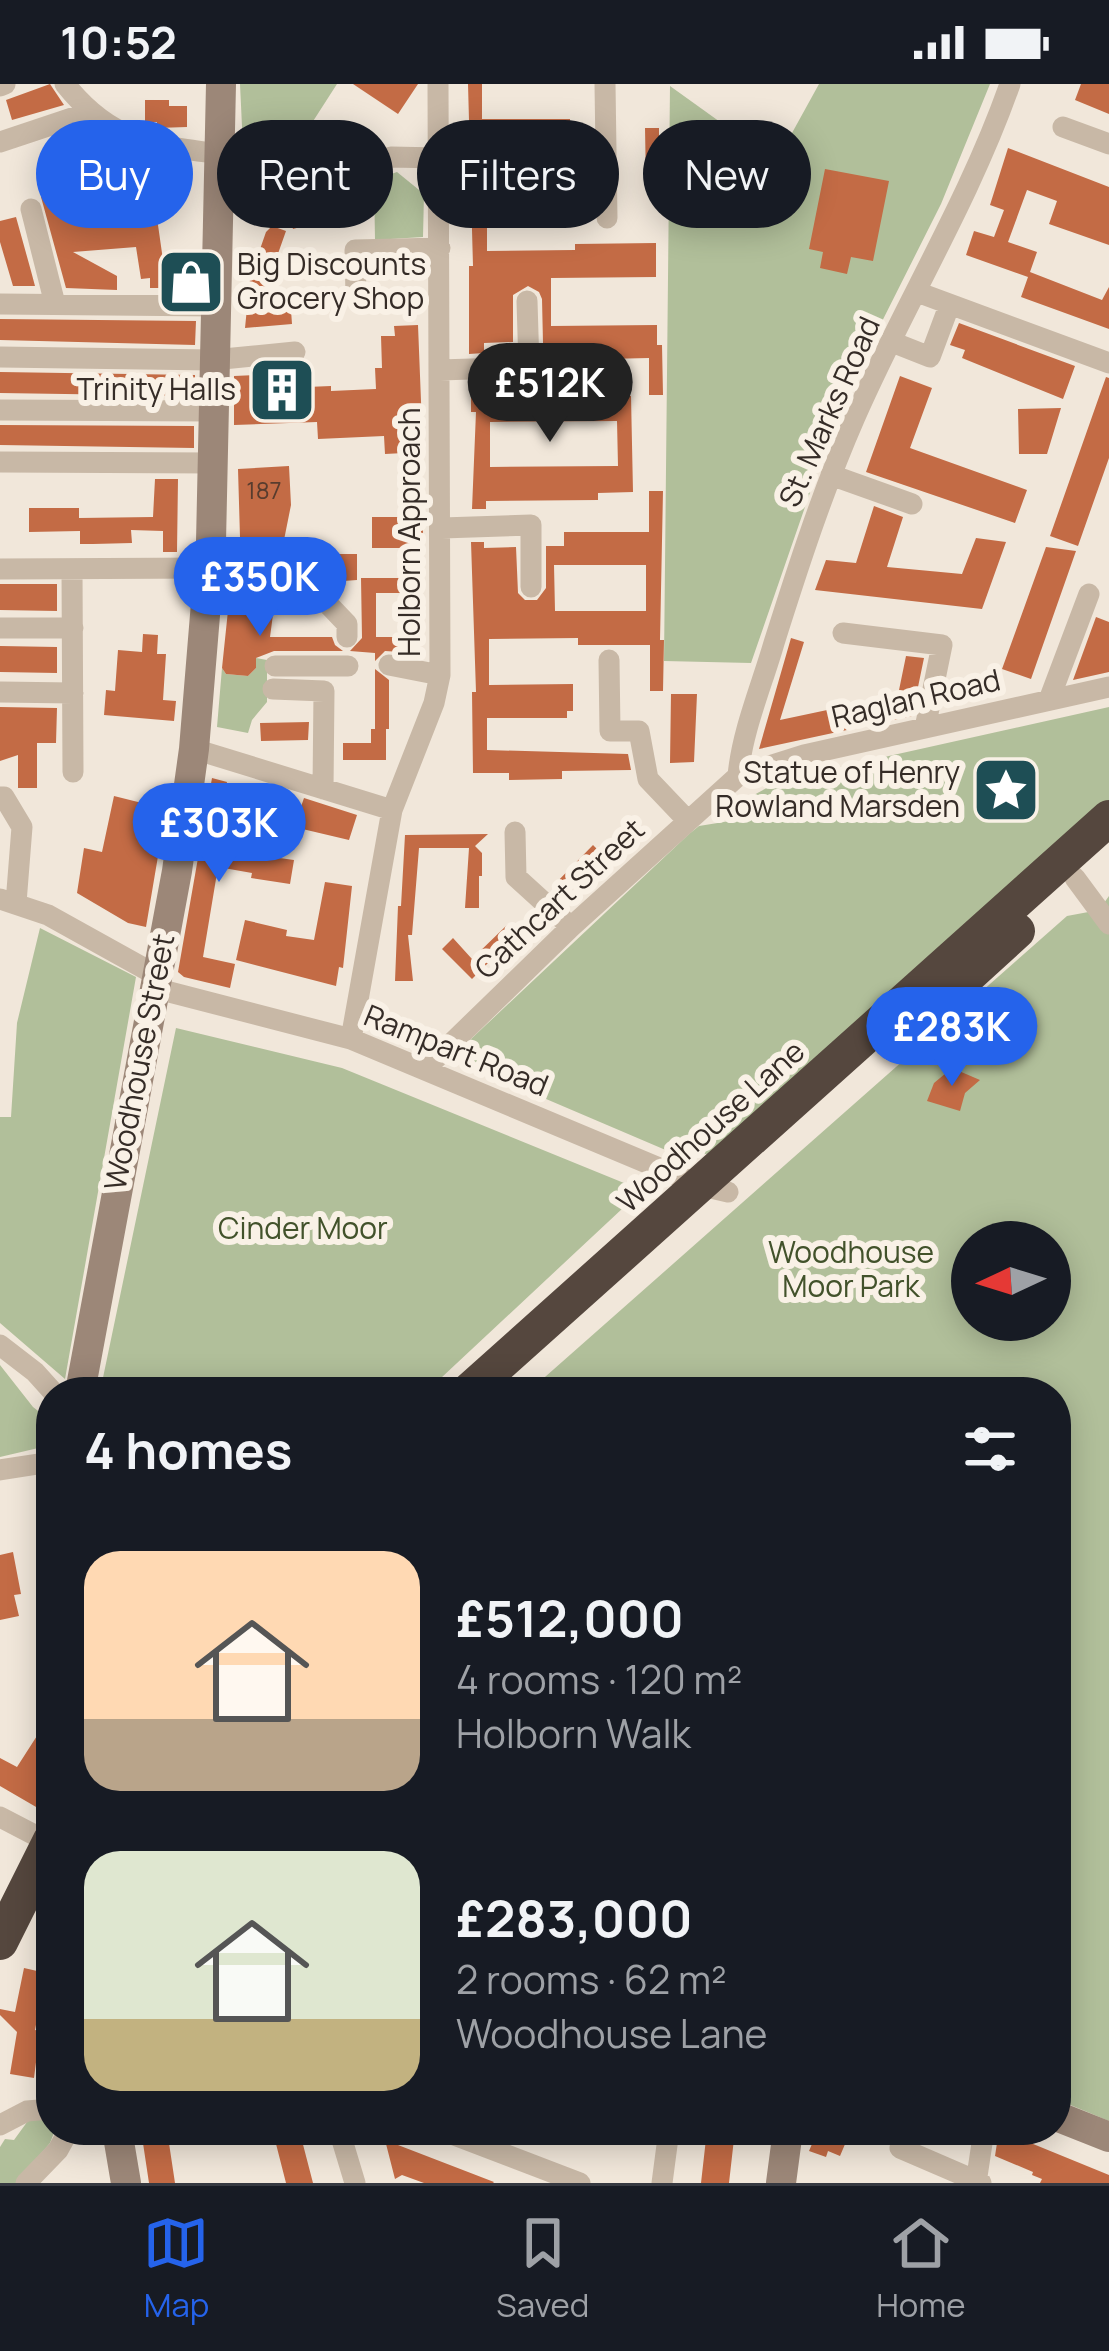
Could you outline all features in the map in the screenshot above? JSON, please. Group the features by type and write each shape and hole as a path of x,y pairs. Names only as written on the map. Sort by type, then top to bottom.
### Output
{"highway":[{"name":"Woodhouse Lane","path":"518,1377 956,952 1109,818"},
{"name":"Woodhouse Lane","path":"486,1377 715,1189 1109,848"},
{"path":"0,1942 34,1834"}],"street":[{"path":"65,84 87,112 116,132 150,145 217,153"},
{"name":"Woodhouse Street","path":"221,84 221,120"},
{"name":"Holborn Approach","path":"438,84 438,120"},
{"path":"604,84 605,120"},
{"name":"St. Marks Road","path":"738,776 765,674 831,475 963,202 1010,84"},
{"path":"0,142 87,112"},
{"path":"1063,127 1109,144"},
{"path":"31,209 55,304"},
{"name":"Woodhouse Street","path":"83,1377 184,831 194,749 210,568 218,228"},
{"name":"Holborn Approach","path":"351,1039 392,810 434,703 440,675 440,228"},
{"path":"356,296 355,250 440,248"},
{"path":"917,292 1109,362"},
{"path":"440,370 529,367 527,302"},
{"path":"0,304 215,306"},
{"path":"892,342 930,357 949,306"},
{"path":"0,357 213,359 295,352"},
{"path":"0,410 212,411"},
{"path":"0,462 212,463"},
{"path":"831,475 911,504"},
{"path":"442,528 531,525 531,587"},
{"path":"0,569 210,568"},
{"path":"73,570 73,772"},
{"path":"295,600 326,602 347,624 348,652"},
{"path":"1048,700 1086,602 1109,612"},
{"path":"0,628 73,628"},
{"path":"843,633 942,646 925,728"},
{"path":"323,789 324,691 274,678 348,652 382,666 440,675"},
{"path":"608,660 610,731 639,731 648,778 688,821"},
{"name":"Raglan Road","path":"738,776 804,755 1109,687"},
{"path":"0,692 73,693"},
{"path":"194,749 392,810"},
{"name":"Cathcart Street","path":"425,1069 571,927 738,776"},
{"path":"0,797 22,827 8,901"},
{"path":"514,832 516,877 571,927"},
{"path":"1075,878 1109,924"},
{"name":"Rampart Road","path":"8,901 48,915 155,981 351,1039 715,1189"},
{"path":"0,1346 40,1377"},
{"path":"0,1471 36,1465"},
{"path":"0,2125 36,2110"},
{"path":"1071,2122 1109,2138"},
{"path":"26,2183 61,2145"},
{"path":"120,2145 126,2183"},
{"path":"344,2145 355,2183"},
{"path":"480,2145 580,2183"},
{"path":"662,2183 667,2145"},
{"path":"781,2183 786,2145"},
{"path":"900,2148 978,2182 982,2145"}],"green space":[{"path":"240,84 337,84 314,120 242,120"},
{"path":"819,84 990,84 941,204 841,403 751,663 664,661 669,228 811,228 811,120 799,120"},
{"path":"670,86 717,120 670,120"},
{"path":"393,173 417,188 417,228 423,228 423,237 375,240 375,228 393,228"},
{"path":"256,658 267,660 267,702 248,733 217,727 222,668 226,674 248,676 256,668"},
{"path":"1109,707 1109,803 721,1152 682,1157 455,1060 454,1055 689,834 699,826 736,820 752,796 781,780"},
{"name":"Woodhouse Moor Park","path":"1109,896 1109,2121 1071,2105 1071,1377 545,1377 1067,916 1099,910"},
{"path":"40,928 136,977 65,1377 0,1323 0,1117 11,1117 17,1023"},
{"name":"Cinder Moor","path":"176,1028 342,1068 624,1183 623,1208 442,1377 103,1377"},
{"path":"0,1365 36,1409 36,1449 0,1457"},
{"path":"36,2117 36,2145 48,2145 16,2183 0,2183 0,2147 5,2139 14,2140"}],"building":[{"path":"50,84 64,105 12,120 6,100"},
{"path":"353,84 418,84 398,114"},
{"path":"468,84 482,84 482,119 570,119 570,120 469,120"},
{"path":"1081,84 1109,84 1109,114 1075,100"},
{"path":"145,100 187,106 187,120 145,120"},
{"path":"1008,148 1109,187 1109,245 1049,224 1057,201 1027,190 1008,242 1037,252 1030,272 1102,300 1109,287 1109,329 1021,297 1028,277 966,255 974,231 994,237 1004,210 990,205"},
{"path":"825,169 889,181 873,261 851,257 847,274 820,268 823,252 809,249"},
{"path":"16,217 35,286 13,286 0,242 0,221"},
{"path":"50,228 158,228 163,260 195,260 195,288 150,288 150,278 141,279 136,247 73,252 117,276 117,290 66,288"},
{"path":"270,228 286,231 268,282 264,313 291,310 292,324 245,328 250,278"},
{"path":"472,228 487,228 487,251 656,243 656,277 551,278 551,326 657,325 663,395 649,395 649,358 563,360 563,343 543,343 542,299 528,286 513,295 513,342 484,343 484,353 469,354 469,266 473,266"},
{"path":"0,319 196,321 195,345 0,340"},
{"path":"959,323 1075,366 1063,399 962,358 965,350 950,345"},
{"name":"Trinity Halls","path":"418,325 423,452 385,454 384,436 318,439 317,422 234,425 234,376 306,373 307,387 376,389 375,368 382,368 381,336 395,336 394,326"},
{"path":"0,372 195,375 195,396 0,393"},
{"path":"900,376 932,388 910,448 1027,490 1015,523 866,472"},
{"path":"1106,377 1109,458 1078,546 1050,536"},
{"path":"471,384 598,388 598,395 605,397 631,396 633,492 598,493 598,500 486,501 486,509 472,509 476,412 471,412","holes":["617,421 618,466 490,467 490,422"]},
{"path":"1061,408 1047,454 1019,454 1018,409"},
{"path":"0,425 194,426 194,448 0,445"},
{"path":"289,466 291,505 282,550 269,550 268,578 234,577 235,537 240,537 238,469"},
{"path":"155,479 178,479 177,552 163,552 163,531 131,530 132,543 93,544 80,544 80,531 29,532 29,508 79,508 79,518 153,517"},
{"path":"649,491 663,491 663,691 650,691 650,645 578,645 578,638 489,639 489,685 573,684 573,711 567,711 567,718 487,718 487,750 628,754 631,770 562,771 562,779 509,780 509,773 473,773 472,692 476,692 471,542 484,542 484,548 516,547 518,593 525,600 537,600 546,588 546,546 564,546 564,532 649,532","holes":["554,565 646,565 646,611 555,611"]},
{"path":"874,506 903,517 887,567 962,574 976,538 1006,542 982,609 815,590 826,560 856,563"},
{"path":"372,517 423,517 423,548 372,548"},
{"path":"1046,547 1076,551 1031,679 1002,669"},
{"path":"331,554 357,554 357,580 302,584 302,558 331,558"},
{"path":"361,578 417,578 417,593 376,593 376,637 417,637 417,653 385,651 375,661 375,653 350,651 362,638"},
{"path":"0,584 57,584 57,611 0,610"},
{"path":"229,601 274,607 270,637 332,637 343,651 274,651 256,658 256,668 248,676 226,674 222,668"},
{"path":"1096,617 1109,622 1109,672 1073,680"},
{"path":"143,634 158,635 157,654 166,654 163,700 176,701 174,721 104,715 106,690 115,691 118,650 142,652"},
{"path":"791,638 804,642 780,720 898,695 906,656 924,658 912,716 759,749"},
{"path":"0,646 57,647 57,673 0,672"},
{"path":"375,669 389,680 386,760 343,760 343,743 371,743"},
{"path":"671,694 697,694 694,762 670,763"},
{"path":"0,707 57,708 56,743 37,743 37,788 18,788 18,755 0,761"},
{"path":"309,722 308,740 261,741 260,723"},
{"path":"212,778 227,782 225,792 237,796 227,840 231,840 230,851 294,860 290,884 218,867 203,957 235,964 230,988 178,972"},
{"path":"114,796 166,809 146,927 128,923 77,893 84,848 102,852"},
{"path":"304,798 357,815 349,840 294,827"},
{"path":"488,834 475,846 482,853 479,908 465,908 469,848 419,848 412,935 408,935 413,981 395,981 405,835"},
{"path":"593,845 603,855 562,897 552,887"},
{"path":"325,882 352,886 343,968 339,967 336,986 236,960 245,920 287,930 286,936 314,940"},
{"path":"508,924 517,934 472,979 442,949 453,938 472,959"},
{"path":"952,1068 980,1080 965,1093 960,1111 927,1101 934,1083"},
{"path":"13,1552 21,1594 14,1595 19,1616 0,1620 0,1555"},
{"path":"36,1737 36,1807 0,1786 0,1758 17,1767"},
{"path":"24,1968 36,1971 34,2078 10,2074 17,2032 0,2009 15,2012"},
{"path":"143,2145 169,2145 175,2183 149,2183"},
{"path":"276,2145 303,2145 313,2183 286,2183"},
{"path":"386,2145 398,2145 494,2182 424,2183 402,2175 395,2179"},
{"path":"705,2145 733,2145 729,2183 701,2183"},
{"path":"812,2145 845,2145 840,2156 809,2151"},
{"path":"997,2145 1036,2145 1109,2175 1109,2183 1040,2183 1042,2179 1033,2172 995,2156"}],"place":[{"name":"Big Discounts Grocery Shop","path":"191,282"},
{"name":"Trinity Halls","path":"282,390"},
{"name":"Statue of Henry Rowland Marsden","path":"1006,790"}]}
